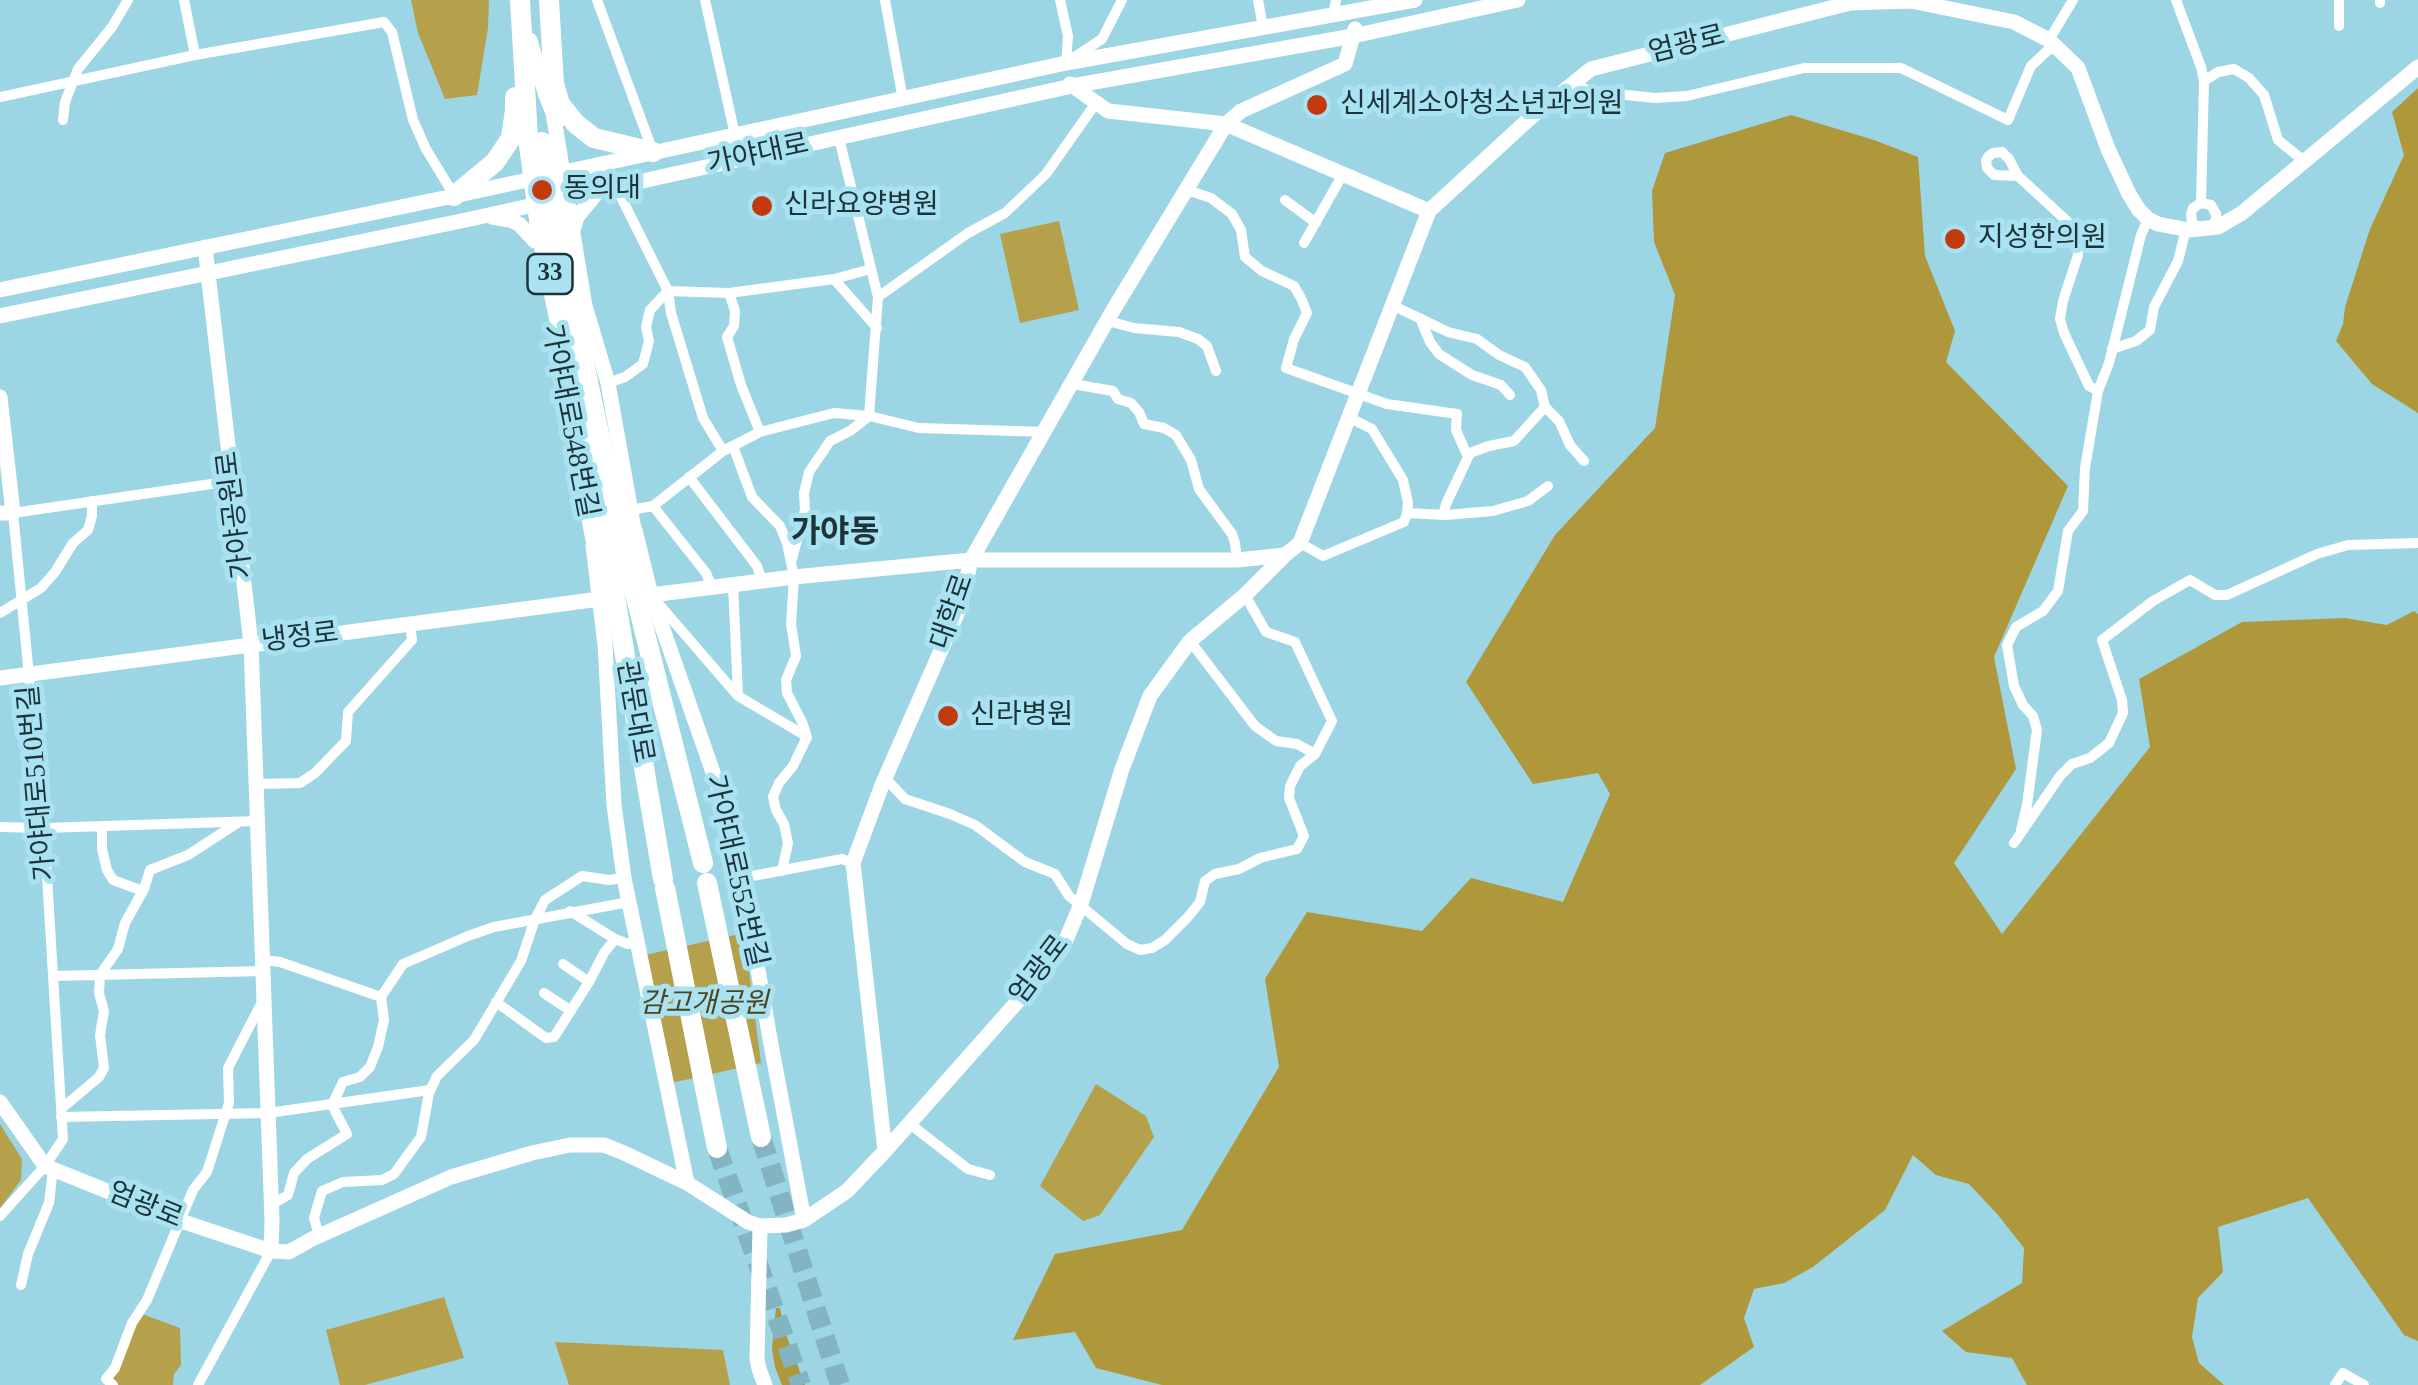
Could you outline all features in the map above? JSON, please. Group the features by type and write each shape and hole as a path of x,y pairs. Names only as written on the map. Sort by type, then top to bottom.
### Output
{"highway":[{"path":"454,196 495,162 510,138 521,40 510,0"},
{"name":"33","path":"520,0 528,138 540,227 614,540"},
{"name":"33","path":"531,0 541,138 614,540"},
{"path":"549,0 554,84 560,104 594,138 656,151"},
{"name":"관문대로","path":"614,540 649,653 705,873 760,1137"},
{"name":"관문대로","path":"614,540 626,664 664,883 718,1148"}],"main road":[{"path":"506,144 518,135 530,80 521,40 531,0"},
{"name":"가야대로","path":"0,290 1060,65 1262,27 1335,8 1361,11 1416,0"},
{"name":"가야대로","path":"0,316 478,217 1072,86 1354,36 1518,0"},
{"name":"엄광로","path":"763,1228 804,1220 847,1191 1062,947 1081,904 1122,769 1150,696 1190,642 1300,542 1430,211 1529,119 1590,70 1850,3 1911,1 2014,22 2052,43 2078,68 2129,194 2153,222"},
{"name":"대학로","path":"885,1151 853,864 885,778 960,607 971,560 1226,124 1241,112 1345,64 1361,11"},
{"name":"가야대로552번길","path":"521,40 553,113 584,306 608,383 631,510 614,540 651,595 730,821 804,1220"},
{"path":"1060,65 1072,86 1108,111 1226,124 1430,211"},
{"path":"2153,222 2186,230 2218,227 2237,216 2418,67"},
{"name":"가야대로548번길","path":"530,80 528,205 534,241 614,540 600,599 614,805 628,902 687,1182"},
{"path":"553,113 568,128 594,138"},
{"path":"656,151 641,160 640,170 666,174"},
{"path":"572,234 578,217 608,187"},
{"path":"478,217 510,220 526,230 534,241"},
{"name":"가야공원로","path":"206,248 251,644 271,1251"},
{"name":"가야대로510번길","path":"0,397 7,513"},
{"path":"651,595 762,581 792,569 971,560 1237,560 1284,554"},
{"name":"냉정로","path":"0,678 600,599"},
{"path":"0,1102 49,1167"},
{"path":"647,1164 674,1146 676,1137"},
{"path":"271,1251 288,1252 451,1177 570,1145 604,1145 687,1182 763,1228"},
{"name":"엄광로","path":"49,1167 181,1221 271,1251"},
{"path":"763,1228 791,1218 799,1192"},
{"path":"272,1223 295,1239 313,1238"},
{"path":"763,1228 764,1358 769,1385"}],"street":[{"path":"63,120 65,102 78,69 112,28 128,0"},
{"path":"184,0 196,54"},
{"path":"597,0 656,151"},
{"path":"705,0 735,135"},
{"path":"885,0 904,100"},
{"path":"1060,0 1068,36 1060,65"},
{"path":"1060,65 1102,39 1122,0"},
{"path":"1258,0 1262,27"},
{"path":"1574,83 1589,91 1655,98 1687,96 1804,68 1901,68 2008,120 2031,66 2048,50 2073,0"},
{"path":"2021,830 2028,805 2036,730 2014,686 2007,646 2016,627 2043,611 2058,591 2068,532 2083,511 2098,391 2141,235 2153,222 2182,216 2197,205 2211,205 2216,220 2212,226 2198,227 2190,214 2197,205 2204,81 2176,0"},
{"path":"2339,0 2340,26"},
{"path":"0,96 196,54 384,22 392,32 413,120 454,196"},
{"path":"2204,81 2218,72 2234,69 2249,78 2264,95 2278,140 2304,161"},
{"path":"878,297 968,233 1005,214 1046,174 1096,103"},
{"path":"782,870 788,843 772,797 807,737 787,694 786,680 796,656 791,624 792,569 805,510 804,494 809,472 830,440 869,416 877,328 878,297 839,138"},
{"path":"2018,176 1990,172 1986,162 1992,152 2002,152 2018,176 2068,222 2078,237 2078,255 2060,319 2089,386 2098,391"},
{"path":"1304,243 1340,172"},
{"path":"608,187 668,291 703,418 728,448 752,497 780,526 792,569"},
{"path":"1186,190 1211,198 1232,214 1241,230 1245,257 1262,271 1294,286 1302,298 1307,313 1286,368 1387,404 1456,414 1456,430 1468,457"},
{"path":"1284,200 1316,223"},
{"path":"2216,214 2237,216"},
{"path":"2112,349 2136,341 2150,330 2154,307 2178,261 2186,230"},
{"path":"608,383 643,364 650,310 668,291 729,294 834,280 871,270"},
{"path":"834,280 877,328"},
{"path":"729,294 734,326 727,338 760,432"},
{"path":"1392,305 1448,332 1477,339 1525,366 1541,390 1545,407 1559,421 1570,446 1584,461"},
{"path":"1419,317 1439,354 1472,375 1501,385 1510,395"},
{"path":"1108,321 1179,332 1198,339 1207,346 1216,371"},
{"path":"1073,384 1113,392 1118,399 1131,403 1144,424 1176,435 1191,460 1199,488 1232,534 1237,560"},
{"path":"1443,515 1470,454 1514,440 1545,407"},
{"path":"631,510 653,506 728,448 760,432 834,412 919,428 1046,432"},
{"path":"1300,542 1322,556 1404,522 1408,513 1403,480 1372,430 1348,417"},
{"path":"688,477 757,566 762,581"},
{"path":"7,513 232,480"},
{"path":"1408,513 1493,511 1528,502 1548,486"},
{"path":"0,612 40,588 55,572 73,544 88,530 92,502"},
{"path":"653,506 706,573 712,587"},
{"name":"가야대로510번길","path":"7,513 16,542 44,828 63,1139 49,1167"},
{"path":"0,546 16,542"},
{"path":"2014,842 2060,776 2072,764 2102,751 2110,743 2122,720 2122,700 2102,640 2154,601 2190,580 2215,595 2226,595 2317,554 2348,545 2418,543"},
{"path":"733,584 738,696"},
{"path":"651,595 738,696 807,737"},
{"path":"885,778 905,799 975,825 1025,862 1055,874 1069,896 1127,944 1140,950 1152,948 1165,940 1200,902 1205,881 1260,858 1297,849 1304,836 1289,798 1290,786 1300,766 1316,754 1332,721 1295,642 1266,632 1245,595"},
{"path":"256,784 300,783 346,742 348,712 412,640 410,624"},
{"path":"1190,642 1255,726 1276,741 1297,744 1316,754"},
{"path":"61,1113 104,1068 100,975 118,948 124,924 150,870 188,855 240,822"},
{"path":"0,827 258,822"},
{"path":"102,826 102,849 113,880 142,891"},
{"path":"742,878 842,859 853,864"},
{"path":"313,1238 322,1192 343,1182 382,1180 394,1174 421,1138 430,1090 438,1076 474,1040 521,962 545,900 582,876 624,878"},
{"path":"271,1205 288,1195 294,1173 307,1160 346,1134 332,1103 342,1082 360,1077 370,1067 384,1020 381,997 403,964 494,927 628,902"},
{"path":"570,911 614,939 628,944 636,942"},
{"path":"496,1002 554,1038 614,939"},
{"path":"53,976 280,962 381,997"},
{"path":"563,964 589,982"},
{"path":"544,994 571,1012"},
{"path":"110,1382 132,1323 148,1300 193,1190 207,1172 229,1104 228,1068 264,997"},
{"path":"61,1113 268,1113 430,1090"},
{"path":"910,1124 968,1169 990,1174"},
{"path":"0,1216 49,1167"},
{"path":"20,1285 49,1203 49,1167"},
{"name":"가야공원로","path":"198,1385 271,1251"},
{"path":"2335,1385 2343,1373 2364,1385"}],"green space":[{"path":"411,0 489,0 477,95 445,99 418,33"},
{"path":"1059,221 1079,310 1020,323 1000,234"},
{"name":"감고개공원","path":"744,933 761,1063 671,1083 645,955"},
{"path":"1096,1084 1146,1116 1154,1137 1100,1215 1083,1221 1040,1186"},
{"path":"0,1124 22,1159 21,1180 0,1208"},
{"path":"444,1297 464,1358 365,1385 340,1385 326,1330"},
{"path":"142,1314 180,1328 181,1365 174,1374 173,1385 119,1385 113,1380"},
{"path":"555,1342 723,1350 730,1385 569,1385"}],"shaded area":[{"path":"2418,88 2418,413 2372,384 2336,341 2370,229 2404,155 2392,112"},
{"path":"1791,115 1918,157 1925,256 1955,331 1946,362 2068,486 1994,657 2016,769 1954,863 2002,934 2150,747 2139,679 2242,622 2345,618 2387,625 2414,611 2418,614 2418,1341 2404,1335 2308,1198 2218,1227 2223,1272 2198,1298 2192,1337 2199,1363 2224,1385 2027,1385 2012,1358 1966,1352 1942,1331 2022,1283 2024,1248 1969,1184 1936,1175 1913,1155 1885,1210 1813,1267 1784,1283 1754,1289 1744,1318 1754,1347 1700,1385 1162,1385 1096,1368 1075,1332 1013,1340 1055,1254 1182,1230 1279,1067 1265,979 1307,912 1422,931 1471,878 1563,902 1610,794 1598,773 1533,784 1466,682 1555,535 1655,428 1675,295 1654,242 1652,191 1665,153"},
{"path":"776,1308 780,1308 805,1385 782,1385 775,1367 772,1349"}],"tunnel":[{"path":"761,1137 840,1385"},
{"path":"717,1148 801,1385"}],"place":[{"name":"신세계소아청소년과의원","path":"1317,105"},
{"name":"동의대","path":"542,190"},
{"name":"신라요양병원","path":"762,206"},
{"name":"지성한의원","path":"1955,239"},
{"name":"신라병원","path":"948,716"}],"district":[{"name":"가야동","path":"835,534"}]}
